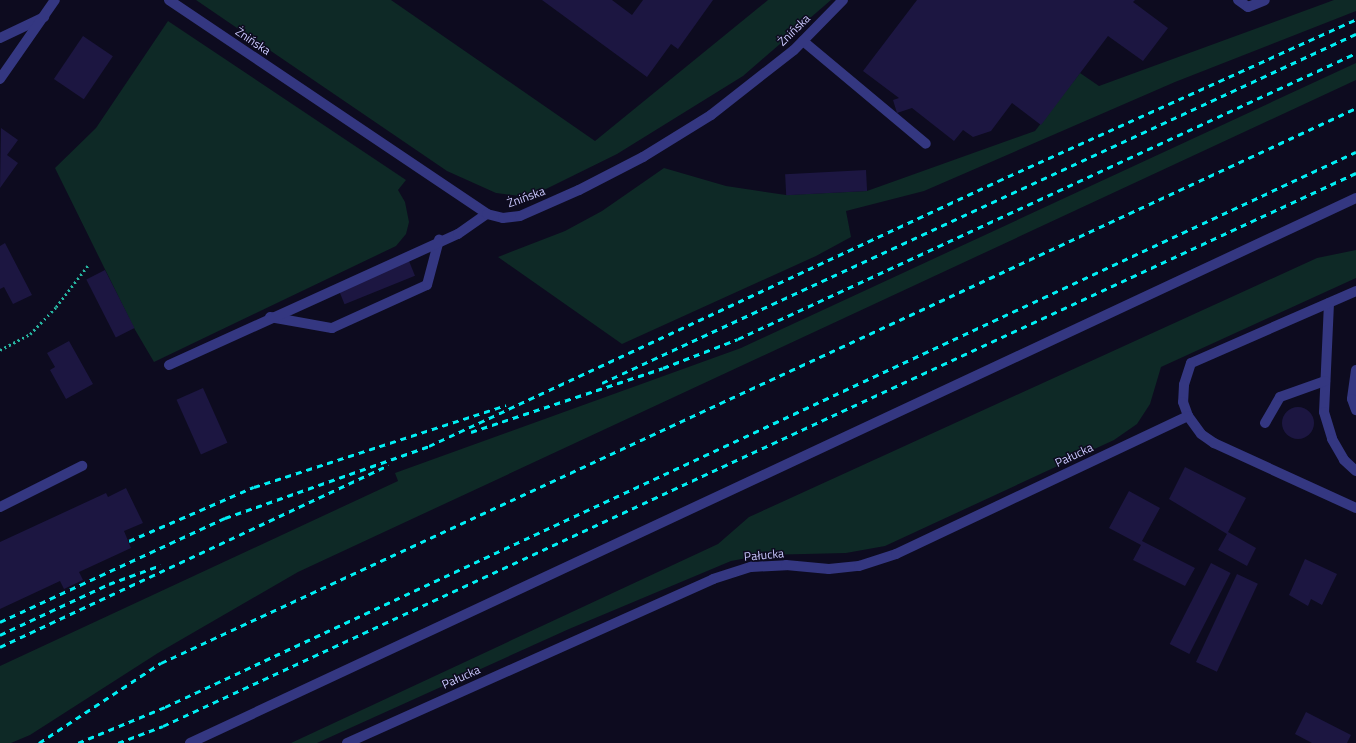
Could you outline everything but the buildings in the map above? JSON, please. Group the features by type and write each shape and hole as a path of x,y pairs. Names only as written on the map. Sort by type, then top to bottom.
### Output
{"street":[{"path":"0,79 55,0"},
{"name":"Żnińska","path":"169,0 487,214 503,218 520,216 643,158 711,115 803,41 844,0"},
{"path":"1238,0 1251,3 1265,0"},
{"path":"0,38 44,17"},
{"path":"803,41 926,144"},
{"path":"190,743 1356,198"},
{"path":"168,365 439,240 458,234 487,214"},
{"path":"270,317 332,328 427,285 439,240"},
{"path":"1356,291 1191,363 1184,385 1183,402 1188,416 1201,434 1214,443 1356,508"},
{"path":"1329,303 1324,412 1332,439 1344,460 1356,471"},
{"path":"1356,370 1352,400 1356,410"},
{"path":"1265,423 1280,397 1325,382"},
{"name":"Pałucka","path":"347,743 713,579 751,567 786,566 829,569 859,566 896,554 1188,416"},
{"path":"0,507 82,466"}],"path":[{"path":"0,350 30,334 56,307 88,264"}],"green space":[{"path":"196,0 391,0 595,141 768,0 831,0 743,76 617,154 546,189 520,196 496,193 447,171"},
{"path":"1334,0 1356,0 1356,11 1175,82 924,191 846,211 851,237 816,256 622,344 498,257 565,231 602,211 664,168 726,186 786,195 867,191 1035,131 1080,73 1099,86"},
{"path":"168,21 406,180 398,190 405,202 409,222 406,234 396,246 154,362 134,328 55,168 96,128"},
{"path":"1356,63 1356,80 298,572 158,653 30,735 11,743 0,743 0,666 398,481 395,473 741,348"},
{"path":"1356,250 1356,278 1161,367 1150,404 1137,424 1114,440 885,546 846,553 763,555 731,561 569,629 317,743 291,743 718,544 749,517 1317,258"}],"railway":[{"path":"0,622 225,518 429,446 998,181 1356,19"},
{"path":"602,383 1356,34"},
{"path":"471,432 663,368 738,339 1356,53"},
{"path":"39,743 161,663 1356,108"},
{"path":"78,743 165,707 1356,152"},
{"path":"118,743 163,726 1356,173"},
{"path":"129,541 254,487 506,405"},
{"path":"0,647 389,465"},
{"path":"0,635 109,584 161,565"}]}
